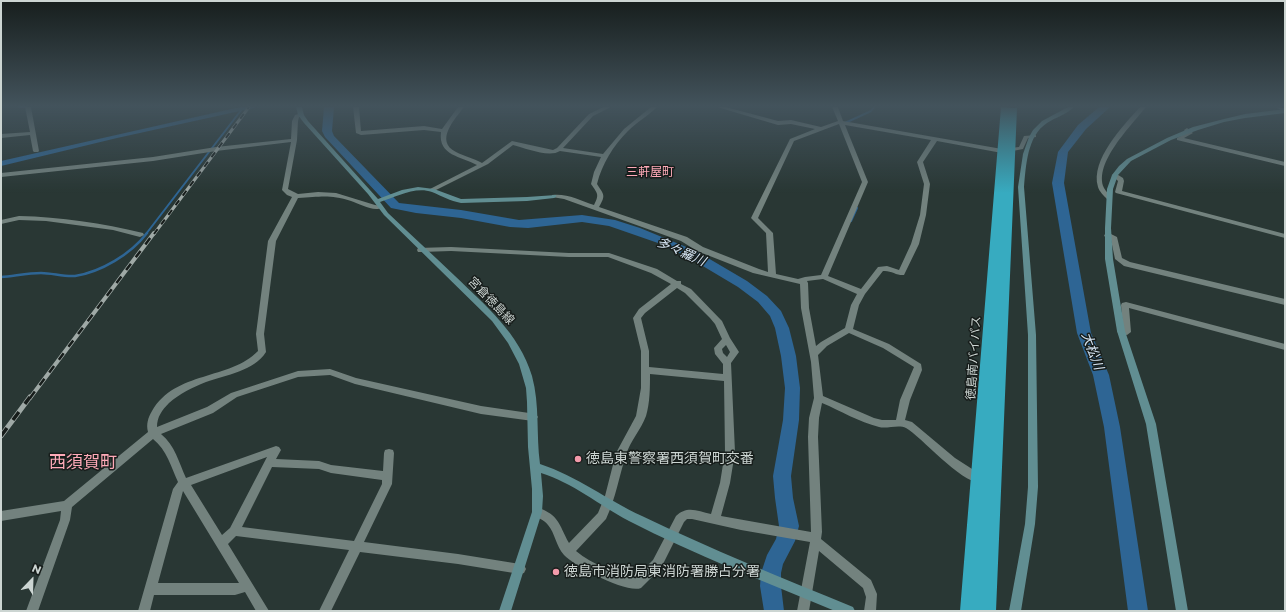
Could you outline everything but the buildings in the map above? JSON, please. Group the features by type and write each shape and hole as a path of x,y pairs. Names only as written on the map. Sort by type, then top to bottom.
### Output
{"highway":[{"name":"徳島南バイパス","path":"987,611 1007,150 1006,136"},
{"name":"徳島南バイパス","path":"969,611 1009,136"}],"street":[{"path":"33,136 36,151"},
{"path":"294,136 285,190 290,195 335,195 374,207 394,196 421,188 432,190 452,200 461,201 527,200 554,196 565,197 684,239 700,248 756,271 772,276 800,281 824,277 862,293"},
{"name":"宮倉徳島線","path":"321,136 421,250 479,304 507,334 521,358 527,372 532,396 533,451 536,467 538,496 537,512 520,569 505,611"},
{"path":"444,136 444,143 453,153 468,158 482,166"},
{"path":"432,190 482,166 512,144 554,152 572,136"},
{"path":"595,208 601,198 601,195 595,188 595,177 605,156 622,136"},
{"path":"772,276 769,233 767,229 754,218 792,140 804,136"},
{"path":"824,277 865,182 846,136"},
{"path":"916,136 1007,150 1021,148 1026,137 1034,136"},
{"path":"1015,611 1030,524 1033,487 1032,336 1021,187 1025,154 1034,136"},
{"path":"1109,198 1102,191 1098,173 1105,157 1120,136"},
{"path":"1176,136 1129,160 1121,166 1112,182 1109,198 1108,236 1111,272 1121,331 1151,424 1182,611"},
{"path":"1185,136 1179,139 1285,164"},
{"path":"813,353 824,344 849,330 855,305 862,293 881,269 887,268 901,273 921,226 926,184 920,162 935,139"},
{"path":"1,175 153,159 210,150 294,140"},
{"path":"559,149 605,156"},
{"path":"1115,175 1120,178 1121,181 1118,192 1285,236"},
{"path":"263,611 184,483 165,444 153,433 151,428 154,416 162,405 174,394 193,382 249,363 258,357 262,352 260,334 272,241 296,196"},
{"path":"1,222 19,218 46,219 113,228 140,235"},
{"path":"1108,236 1114,239 1119,259 1127,264 1285,302"},
{"path":"421,250 451,249 569,255 600,254 654,271 678,283 688,291 719,323 726,339 735,352 727,363"},
{"path":"800,281 804,283 805,308 819,398 814,418 817,523 803,611"},
{"path":"568,551 602,516 621,453 641,416 646,388 645,351 637,318 642,310 678,283"},
{"path":"1121,331 1127,332 1126,305 1285,347"},
{"path":"849,330 886,346 918,366 918,370 905,400 900,423"},
{"path":"715,519 725,483 730,452 727,363 719,354 718,348 726,339"},
{"path":"645,370 728,378"},
{"path":"1,516 67,506 153,433 214,408 234,395 286,376 330,372 361,382 480,410 533,417"},
{"path":"819,398 866,419 891,425 900,423 909,425 933,448 960,468 979,479"},
{"path":"144,611 178,489 184,483 276,450 234,531 222,543"},
{"path":"326,611 387,484 389,453"},
{"path":"270,463 319,465 331,469 388,476"},
{"path":"536,467 552,471 607,503 671,535 849,611"},
{"path":"32,611 65,520 67,506"},
{"path":"537,512 552,519 563,545 582,563 594,570 614,578 637,584 657,564 671,535 680,519 685,514 692,514 815,539 867,584 872,593 870,611"},
{"path":"234,531 322,543 357,545 520,569"},
{"path":"151,589 235,589 248,586"}],"water":[{"path":"114,136 128,136 1,166 1,161"}],"waterway":[{"path":"146,234 222,136"},
{"name":"多々羅川","path":"329,136 395,206 416,210 461,214 519,224 582,219 591,219 611,223 636,230 691,254 718,268 743,284 762,299 776,314 782,328 789,356 793,388 791,420 782,476 789,526 785,541 772,567 771,586 774,611"},
{"name":"大松川","path":"1075,136 1063,152 1058,183 1084,333 1101,375 1112,427 1138,611"},
{"path":"851,221 857,208"},
{"path":"1,277 36,273 75,276 95,271 124,255 147,233"}],"railway":[{"path":"154,234 228,136"},
{"path":"30,398 154,233"},
{"path":"1,436 30,397"}],"place":[{"name":"徳島東警察署西須賀町交番","path":"578,459"},
{"name":"徳島市消防局東消防署勝占分署","path":"556,572"}],"district":[{"name":"三軒屋町","path":"650,172"},
{"name":"西須賀町","path":"83,463"}]}
